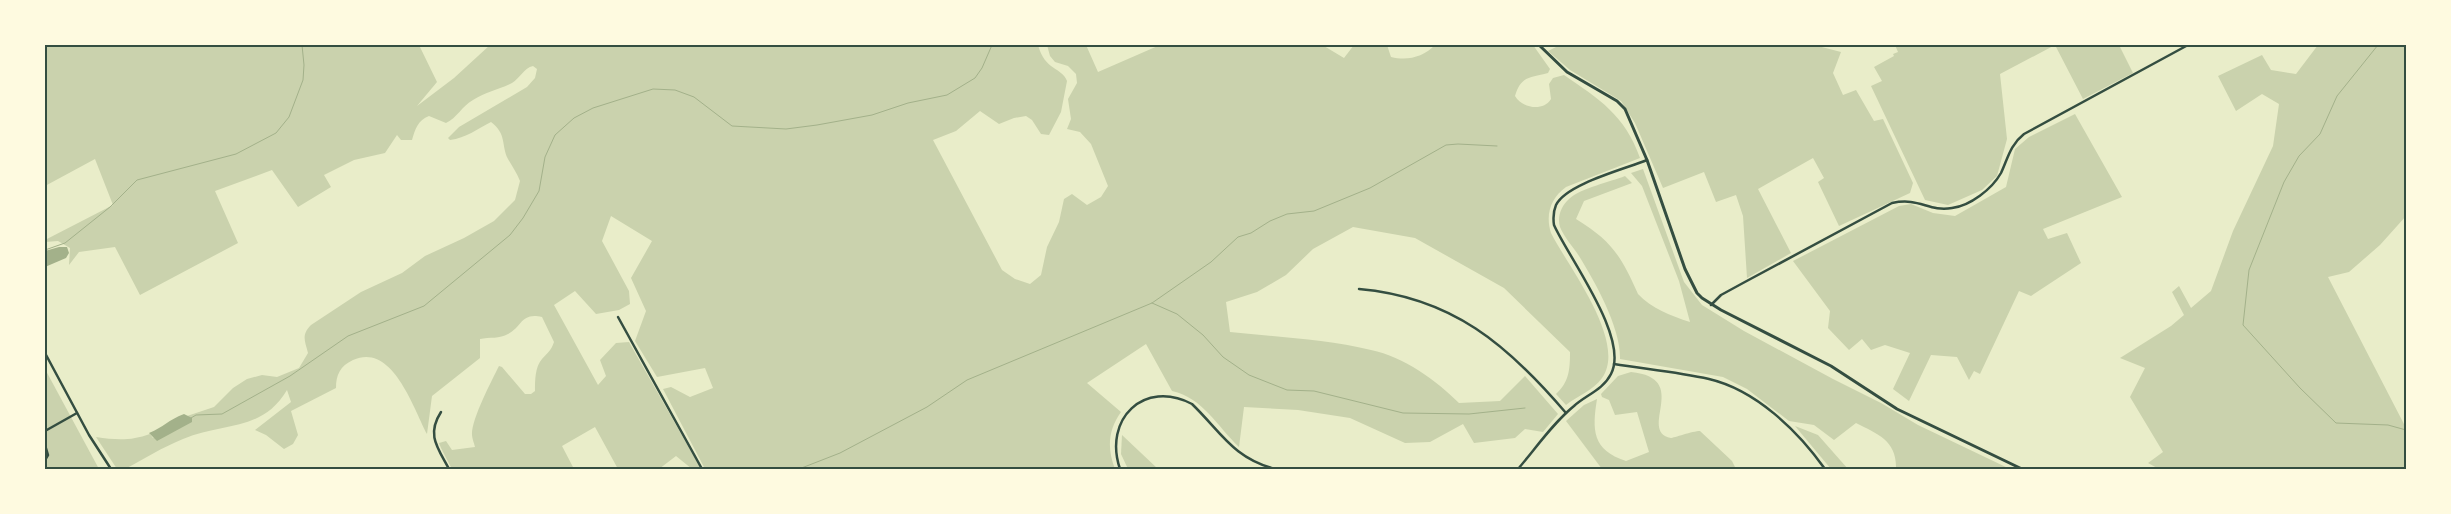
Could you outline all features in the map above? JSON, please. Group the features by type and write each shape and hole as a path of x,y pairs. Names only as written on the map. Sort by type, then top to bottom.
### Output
{"street":[{"path":"1539,45 1567,72 1617,101 1625,109 1647,160 1691,282 1697,293 1711,305 1830,366 1897,409 2022,469"},
{"path":"1711,305 1721,295 1892,203 1912,201 1941,209 1964,205 1983,193 2000,175 2015,142 2024,134 2188,45"},
{"path":"1518,469 1566,413 1601,387 1612,374 1614,364 1610,334 1599,306 1576,261 1559,235 1553,214 1560,199 1578,187 1647,160"},
{"path":"1359,289 1413,297 1461,319 1486,335 1526,368 1566,413"},
{"path":"618,317 702,469"},
{"path":"45,353 77,413 111,469"},
{"path":"1614,364 1710,379 1732,387 1756,401 1783,422 1813,452 1825,469"},
{"path":"1120,469 1115,442 1118,426 1135,406 1158,397 1182,399 1192,404 1239,453 1261,465 1275,469"},
{"path":"441,412 435,420 433,432 437,446 450,469"},
{"path":"45,431 77,413"},
{"path":"45,445 48,455 45,460"}],"shaded area":[{"path":"45,45 419,45 437,82 417,106 454,78 490,45 1038,45 1045,60 1065,76 1067,81 1061,112 1049,135 1041,134 1032,120 1026,116 999,124 980,111 956,131 933,140 1002,270 1015,279 1030,284 1041,275 1047,247 1059,222 1064,199 1072,194 1087,205 1101,197 1108,186 1091,144 1080,132 1067,129 1071,119 1068,99 1077,83 1076,74 1068,66 1055,62 1050,56 1047,45 1086,45 1098,72 1160,45 1324,46 1344,58 1354,45 1387,45 1391,57 1403,59 1420,55 1435,45 1533,45 1550,69 1548,73 1527,78 1520,84 1515,96 1518,100 1527,106 1543,106 1551,99 1549,84 1553,78 1564,75 1610,109 1627,130 1640,158 1566,187 1556,196 1549,213 1551,233 1592,304 1602,325 1607,345 1608,363 1602,378 1590,389 1566,405 1556,394 1564,385 1568,375 1570,352 1504,288 1415,238 1353,227 1313,249 1286,275 1257,292 1226,302 1230,332 1336,343 1383,353 1407,364 1430,378 1459,403 1500,401 1525,376 1558,414 1543,432 1525,429 1515,438 1474,443 1463,424 1430,442 1405,443 1350,418 1298,410 1244,407 1239,447 1201,406 1183,395 1172,391 1146,344 1087,383 1121,412 1113,426 1110,440 1112,462 1115,469 705,469 663,389 671,387 690,397 713,388 705,368 657,377 635,341 646,311 631,278 652,241 611,216 602,241 629,291 630,304 619,310 596,314 575,291 554,305 598,385 606,376 600,360 616,343 629,342 701,469 692,469 676,456 659,469 618,469 595,427 562,446 574,469 452,469 439,443 446,441 452,450 475,447 472,435 475,420 482,400 499,366 502,367 525,394 531,394 535,391 535,378 538,366 554,342 542,317 535,316 526,318 505,336 480,339 480,358 432,396 427,434 408,394 390,368 379,360 367,357 353,360 342,368 338,375 336,388 291,411 298,435 293,444 284,449 266,435 255,430 291,402 287,390 266,413 254,419 183,439 125,469 117,469 96,437 123,439 150,434 153,438 184,417 214,407 233,388 247,379 262,375 277,377 299,368 308,353 305,335 311,325 361,292 402,273 425,256 464,238 494,221 515,200 520,181 506,154 502,135 491,122 461,137 450,140 448,138 459,127 527,87 535,78 537,69 533,66 530,67 512,83 478,97 446,123 429,116 425,118 417,125 412,140 401,140 397,135 385,153 354,160 324,175 331,187 298,207 272,170 215,191 238,243 140,295 115,247 79,252 69,265 70,248 58,241 45,242 45,240 113,205 95,159 45,186"},
{"path":"1560,45 1814,45 1841,52 1833,73 1843,95 1856,90 1874,121 1883,119 1913,183 1910,193 1839,226 1818,182 1824,178 1813,158 1758,189 1791,253 1747,278 1743,216 1736,195 1716,202 1704,172 1663,188 1635,123 1621,101 1570,70 1548,51"},
{"path":"1895,45 2055,45 2000,74 2007,139 1997,176 1982,190 1948,205 1925,200 1871,86 1882,81 1874,67 1898,52"},
{"path":"2055,45 2119,45 2133,73 2083,99"},
{"path":"2318,45 2406,45 2406,216 2380,245 2349,272 2328,277 2406,428 2406,469 2159,469 2148,463 2163,452 2130,397 2145,368 2120,358 2171,326 2184,315 2172,292 2179,286 2191,308 2211,291 2233,231 2273,146 2279,104 2262,94 2236,111 2218,76 2262,55 2271,70 2296,74"},
{"path":"2075,114 2122,197 2043,229 2048,239 2067,233 2081,263 2031,296 2019,291 1980,374 1974,371 1969,380 1957,357 1931,355 1909,401 1893,389 1910,353 1885,345 1871,350 1862,339 1849,350 1828,328 1830,311 1793,261 1899,206 1911,204 1933,213 1955,216 2006,187 2015,149 2029,137"},
{"path":"1643,169 1684,282 1702,305 1744,331 1881,403 1918,425 2010,469 1896,469 1890,445 1879,435 1856,423 1834,440 1814,425 1789,421 1747,389 1723,377 1620,359 1612,320 1579,256 1562,231 1559,216 1564,205 1574,195 1588,188 1625,176 1632,183 1584,201 1576,219 1607,242 1620,259 1638,294 1643,299 1662,311 1690,322 1679,281 1642,186 1631,173"},
{"path":"67,247 69,253 66,258 45,267 45,251"},
{"path":"45,369 99,469 45,469"},
{"path":"1631,372 1649,376 1658,384 1661,394 1659,426 1662,433 1671,438 1700,431 1732,461 1736,469 1602,469 1566,421 1584,405 1597,399 1595,429 1597,438 1606,451 1626,461 1649,452 1637,412 1615,415 1609,400 1602,397 1601,394 1618,376"},
{"path":"184,414 192,418 192,422 157,441 149,433 174,419"},
{"path":"1795,426 1818,435 1848,469 1831,469"},
{"path":"1122,435 1158,469 1128,469 1121,454"}],"waterway":[{"path":"45,250 65,243 110,207 137,180 236,154 276,133 289,117 303,80 302,45"},
{"path":"191,418 196,415 222,414 290,376 348,336 424,306 510,235 539,191 545,157 555,135 574,118 593,108 653,89 675,90 694,97 732,126 786,129 817,125 872,115 908,103 947,95 975,78 982,68 992,45"},
{"path":"2378,45 2337,96 2320,134 2299,156 2284,182 2249,270 2243,325 2300,388 2336,423 2388,425 2406,430"},
{"path":"799,469 840,453 927,407 967,380 1152,303 1211,262 1238,237 1251,233 1270,221 1287,214 1314,211 1370,188 1446,145 1497,146"},
{"path":"1152,303 1177,314 1203,335 1223,357 1249,375 1287,390 1314,391 1403,413 1469,414 1525,408"}]}
